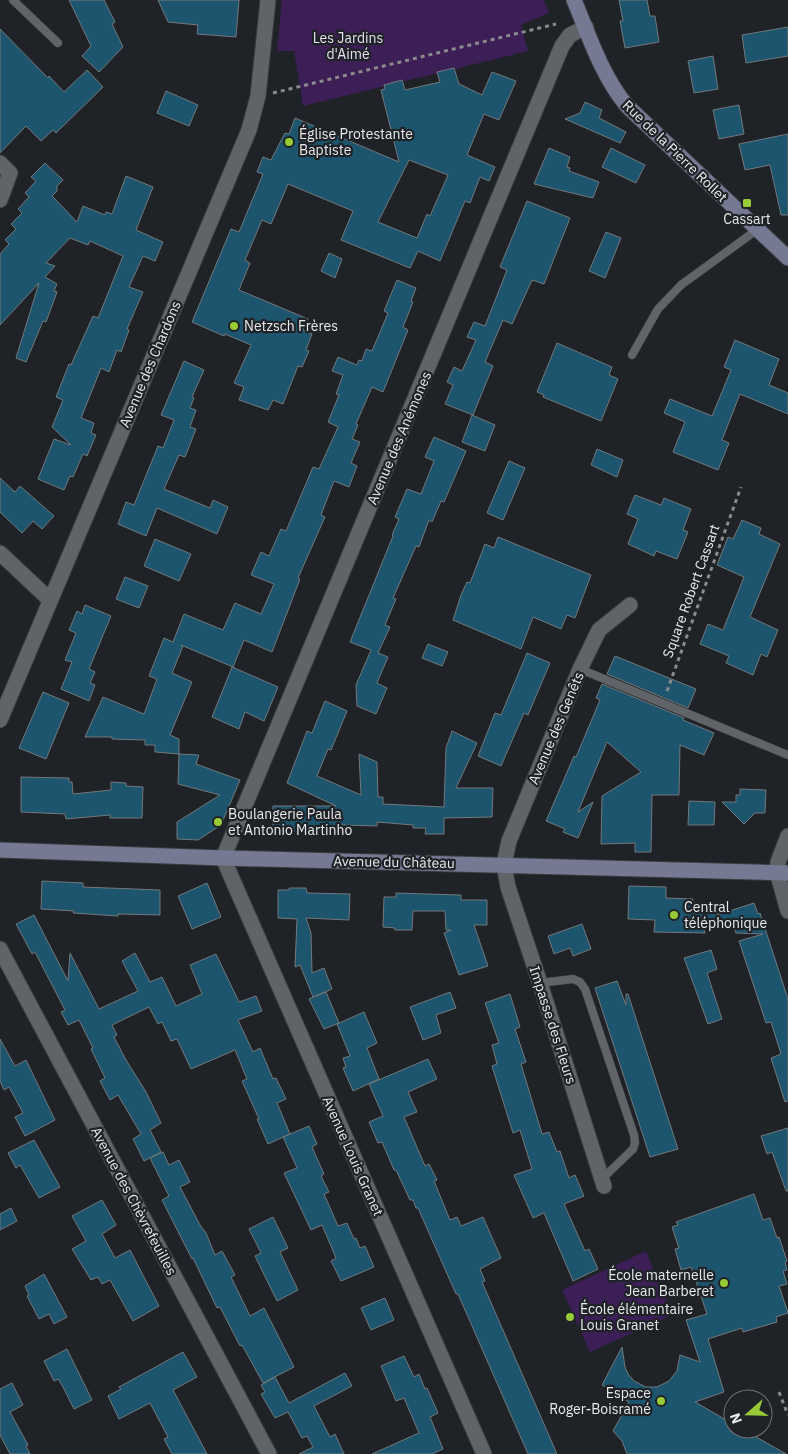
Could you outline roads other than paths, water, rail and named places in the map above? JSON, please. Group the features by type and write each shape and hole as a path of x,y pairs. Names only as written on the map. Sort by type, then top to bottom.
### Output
{"street":[{"name":"Avenue des Chardons","path":"0,720 249,130 258,96 268,0"},
{"name":"Rue de la Pierre Rollet","path":"574,0 609,82 627,106 788,258"},
{"name":"Avenue des Anémones","path":"223,858 562,46 570,35 586,27"},
{"path":"0,164 10,173 0,200"},
{"path":"0,553 50,600"},
{"name":"Avenue des Genêts","path":"504,864 509,840 580,669 599,630 630,604"},
{"path":"788,836 778,862 782,872 788,911"},
{"name":"Avenue du Château","path":"0,850 223,858 782,872"},
{"name":"Avenue Louis Granet","path":"223,858 484,1454"},
{"name":"Impasse des Fleurs","path":"504,864 508,887 603,1182"},
{"name":"Avenue des Chèvrefeuilles","path":"0,949 269,1454"}],"lane":[{"path":"13,0 58,43"},
{"path":"632,355 658,308 680,285 758,229"},
{"path":"580,669 788,755"},
{"path":"540,983 573,979 580,982 585,989 634,1136 635,1143 633,1149 603,1182"}],"place":[{"name":"Église Protestante Baptiste","path":"289,142"},
{"name":"Cassart","path":"747,203"},
{"name":"Netzsch Frères","path":"234,326"},
{"name":"Boulangerie Paula et Antonio Martinho","path":"218,822"},
{"name":"Central téléphonique","path":"674,915"},
{"name":"École maternelle Jean Barberet","path":"724,1283"},
{"name":"École élémentaire Louis Granet","path":"570,1317"},
{"name":"Espace Roger-Boisramé","path":"661,1401"}],"park label":[{"name":"Les Jardins d'Aimé","path":"348,46"}]}
